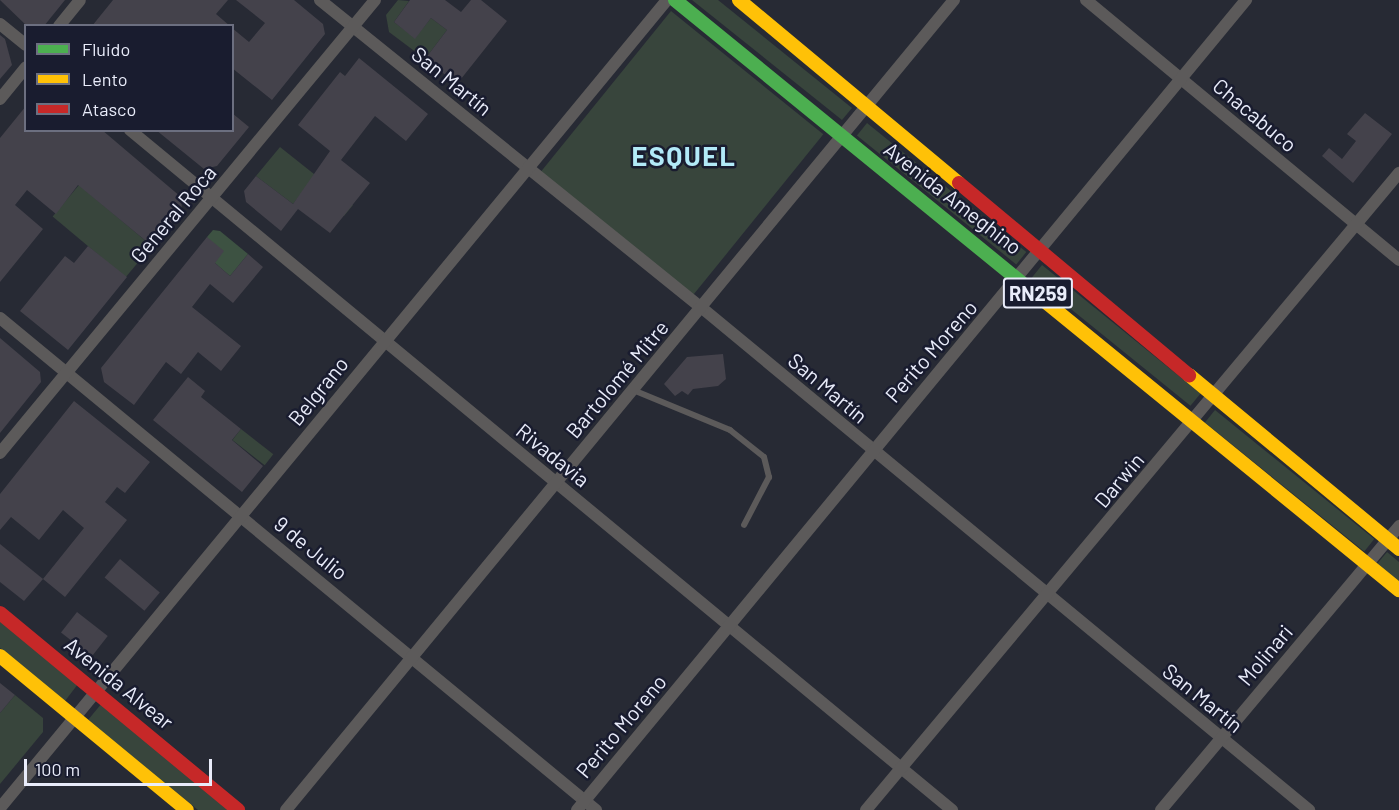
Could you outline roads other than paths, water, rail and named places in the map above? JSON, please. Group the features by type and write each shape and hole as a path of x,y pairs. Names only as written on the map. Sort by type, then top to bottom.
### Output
{"main road":[{"name":"Avenida Ameghino","path":"675,0 841,137 1020,278 1192,424 1399,590"},
{"name":"Avenida Ameghino","path":"739,0 1399,549"},
{"name":"Avenida Alvear","path":"0,613 238,810"},
{"path":"0,656 187,810"}],"street":[{"path":"61,24 80,0"},
{"name":"San Martín","path":"320,0 702,308 1046,595 1309,810"},
{"name":"General Roca","path":"0,453 375,0"},
{"name":"Belgrano","path":"0,808 667,0"},
{"name":"Bartolomé Mitre","path":"286,810 954,0"},
{"name":"Chacabuco","path":"1086,0 1399,260"},
{"name":"Perito Moreno","path":"581,805 872,450 1020,278 1179,78 1246,0"},
{"path":"0,24 24,43"},
{"path":"0,99 24,69"},
{"name":"Rivadavia","path":"132,132 952,810"},
{"name":"Darwin","path":"866,810 1192,424 1399,174"},
{"name":"9 de Julio","path":"0,318 413,656 581,805 596,810"},
{"name":"Molinari","path":"1161,810 1399,526"}],"lane":[{"path":"633,390 730,430 764,457 769,477 744,525"}],"district":[{"name":"ESQUEL","path":"684,156"}]}
